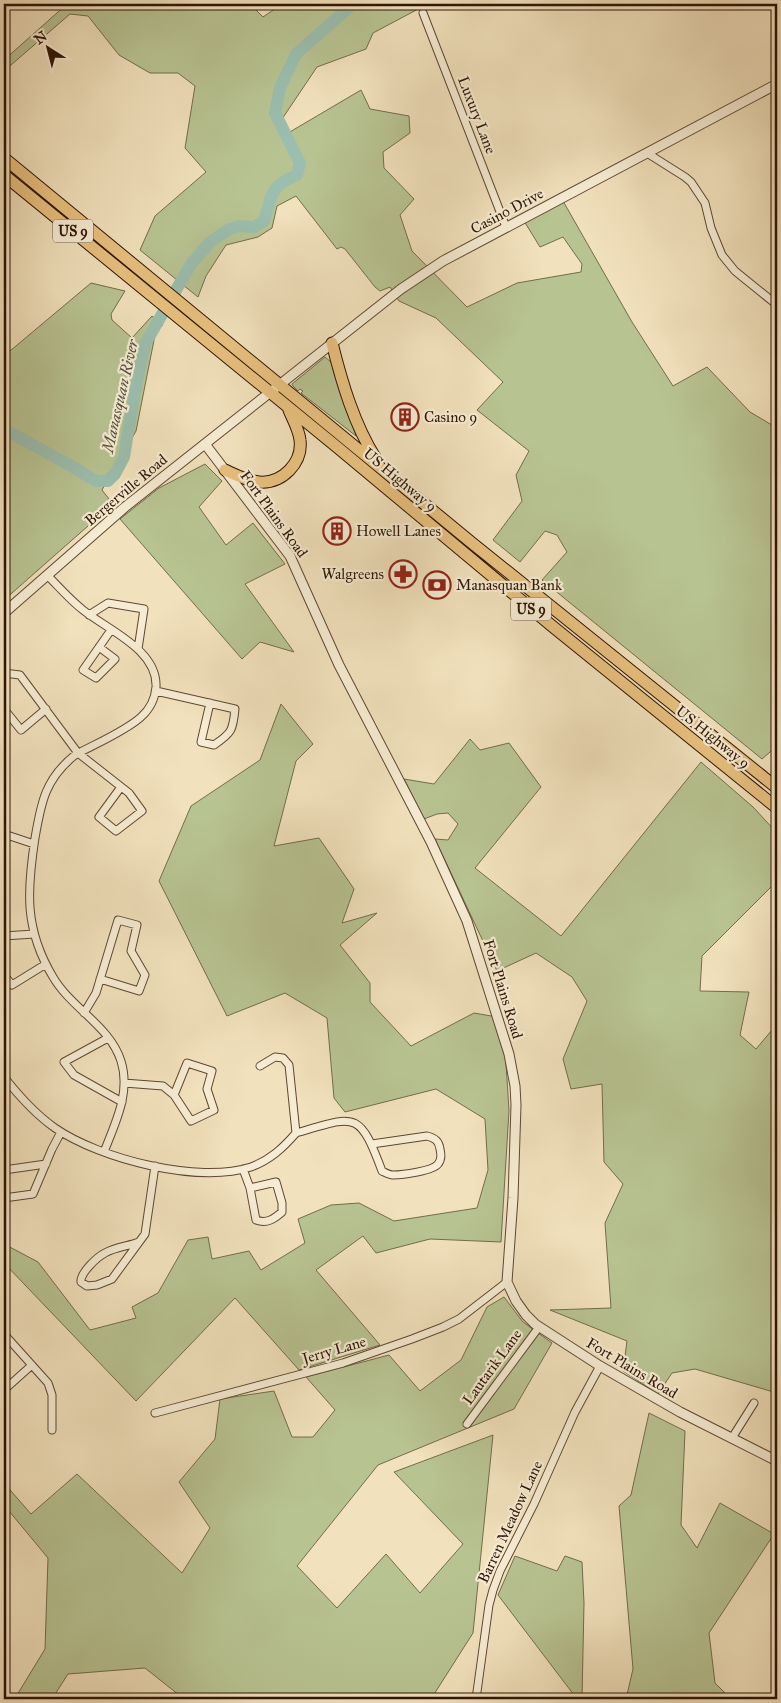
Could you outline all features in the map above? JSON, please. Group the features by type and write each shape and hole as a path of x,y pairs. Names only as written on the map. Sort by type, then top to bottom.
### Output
{"highway":[{"name":"US Highway 9","path":"4,158 146,276 191,320 287,407 777,808"},
{"name":"US Highway 9","path":"4,175 143,288 191,320 279,385 777,788"},
{"path":"332,343 355,418 365,441 380,467"},
{"path":"225,470 248,480 258,482 275,479 288,471 298,458 301,446 300,438 287,407"}],"street":[{"name":"Luxury Lane","path":"423,13 506,227"},
{"name":"Casino Drive","path":"270,392 392,295 443,261 777,84"},
{"path":"648,154 691,182 705,203 710,228 722,255 735,271 777,305"},
{"name":"Bergerville Road","path":"4,613 125,507 270,392"},
{"name":"Fort Plains Road","path":"205,444 290,556 343,674 445,871 473,937 509,1054 515,1086 515,1158 507,1282 522,1310 539,1327 654,1398 777,1461"},
{"path":"47,575 74,603 138,649 152,665 155,674 156,691 152,704 140,719 78,753 56,773 46,790 40,808 28,891 34,934 46,964 61,988 108,1038 121,1061 124,1083 122,1102 104,1152"},
{"path":"89,615 108,603 144,609 138,649"},
{"path":"99,647 115,659 96,678 83,670 99,647 111,630"},
{"path":"4,673 20,675 78,753 121,787 129,794 142,811 116,831 99,816 121,787"},
{"path":"156,691 210,703 235,709 233,728 228,736 214,745 201,742 210,703"},
{"path":"4,709 21,730 46,709"},
{"path":"4,834 34,844"},
{"path":"84,1013 96,993 100,978 118,920 137,925 131,951 145,975 139,991 100,978"},
{"path":"4,936 34,934"},
{"path":"4,975 12,986 46,964"},
{"path":"108,1038 64,1062 74,1075 122,1102"},
{"path":"260,1066 275,1057 283,1058 289,1065 296,1133"},
{"path":"124,1083 163,1086 174,1095 191,1121 214,1110 207,1089 212,1071 187,1063 174,1095"},
{"path":"4,1080 35,1112 61,1132 104,1152 154,1166 202,1171 243,1169 269,1158 296,1133 338,1120 351,1120 360,1126 372,1144 382,1171 391,1175 432,1168 438,1164 442,1155 439,1144 434,1138 428,1136 372,1144"},
{"path":"4,1198 33,1194 61,1132"},
{"path":"4,1170 46,1164"},
{"path":"139,1242 104,1253 83,1272 81,1282 87,1286 97,1286 112,1278 139,1242 145,1234 154,1166"},
{"path":"243,1169 250,1188 256,1220 262,1222 274,1219 282,1212 282,1203 276,1182 250,1188"},
{"name":"Jerry Lane","path":"155,1413 343,1363 412,1339 459,1319 507,1282"},
{"name":"Lautarik Lane","path":"467,1424 539,1327"},
{"path":"4,1334 48,1383 52,1395 52,1430"},
{"path":"4,1390 32,1364"},
{"name":"Barren Meadow Lane","path":"476,1699 489,1606 500,1571 534,1504 575,1412 600,1366"},
{"path":"732,1438 754,1403"}],"green space":[{"path":"67,4 250,4 263,17 282,4 423,4 422,7 373,33 366,49 317,67 282,119 283,136 361,90 370,109 409,116 410,133 383,152 384,168 414,199 400,215 412,251 467,307 517,283 581,272 582,264 563,237 540,247 524,221 563,201 632,322 673,386 707,367 750,412 777,428 777,746 762,759 542,580 567,552 557,535 545,531 520,562 493,540 522,501 516,475 529,451 477,410 503,382 436,318 399,301 390,287 380,291 375,287 345,249 341,247 337,249 296,196 277,206 272,228 258,237 226,245 206,276 198,297 140,250 155,216 206,172 185,148 195,86 178,73 150,73 119,55 88,16 70,14 4,71 4,60"},
{"path":"91,283 125,291 111,314 112,320 132,338 152,316 163,325 156,330 136,431 102,490 113,504 4,600 4,356"},
{"path":"325,357 331,362 356,436 301,393 303,391 300,389 298,391 292,384"},
{"path":"205,464 222,481 199,507 226,545 253,523 285,564 245,584 294,652 260,642 242,659 120,519 159,488"},
{"path":"281,704 313,744 296,761 274,846 319,838 354,889 342,923 377,913 340,945 370,983 370,1002 411,1046 474,1013 503,1018 509,1110 501,1242 430,1239 376,1253 363,1236 316,1270 380,1345 299,1370 235,1298 136,1401 4,1263 4,1244 38,1262 90,1330 136,1318 132,1307 158,1293 188,1240 208,1237 212,1259 249,1251 261,1270 305,1243 298,1219 331,1205 359,1203 394,1221 477,1208 488,1170 485,1119 436,1089 345,1112 334,1098 327,1018 285,993 227,1016 159,881 191,806 260,760"},
{"path":"470,739 480,750 509,743 541,787 475,868 561,936 701,762 753,807 777,833 777,881 702,956 700,991 749,992 740,1035 756,1049 777,1024 777,1393 695,1369 672,1373 658,1394 623,1371 627,1341 550,1310 611,1308 605,1223 623,1184 604,1162 602,1084 571,1089 563,1059 587,1001 572,977 536,953 497,971 435,839 448,840 458,824 448,813 437,814 424,819 404,779 434,784"},
{"path":"504,1297 523,1322 552,1343 514,1409 378,1465 297,1566 337,1608 386,1554 420,1593 463,1544 394,1472 493,1435 473,1633 431,1699 184,1699 145,1668 68,1674 52,1699 20,1699 17,1695 45,1649 48,1558 4,1505 4,1483 31,1514 77,1474 182,1573 210,1528 179,1482 215,1439 220,1399 274,1391 292,1437 313,1437 335,1410 306,1377 389,1355 420,1391 461,1360 487,1307"},
{"path":"649,1413 685,1431 681,1525 697,1548 720,1503 774,1534 709,1633 715,1683 731,1699 626,1699 633,1669 619,1506 631,1495"},
{"path":"515,1556 557,1571 565,1556 582,1562 584,1603 582,1699 577,1699 498,1595"}],"waterway":[{"name":"Manasquan River","path":"4,429 96,481 108,481 115,474 124,457 145,344 191,264 210,242 238,226 254,227 264,221 276,188 297,175 300,163 275,113 280,88 296,54 353,4"}],"place":[{"name":"Casino 9","path":"405,417"},
{"name":"Howell Lanes","path":"337,531"},
{"name":"Walgreens","path":"403,574"},
{"name":"Manasquan Bank","path":"437,585"}]}
